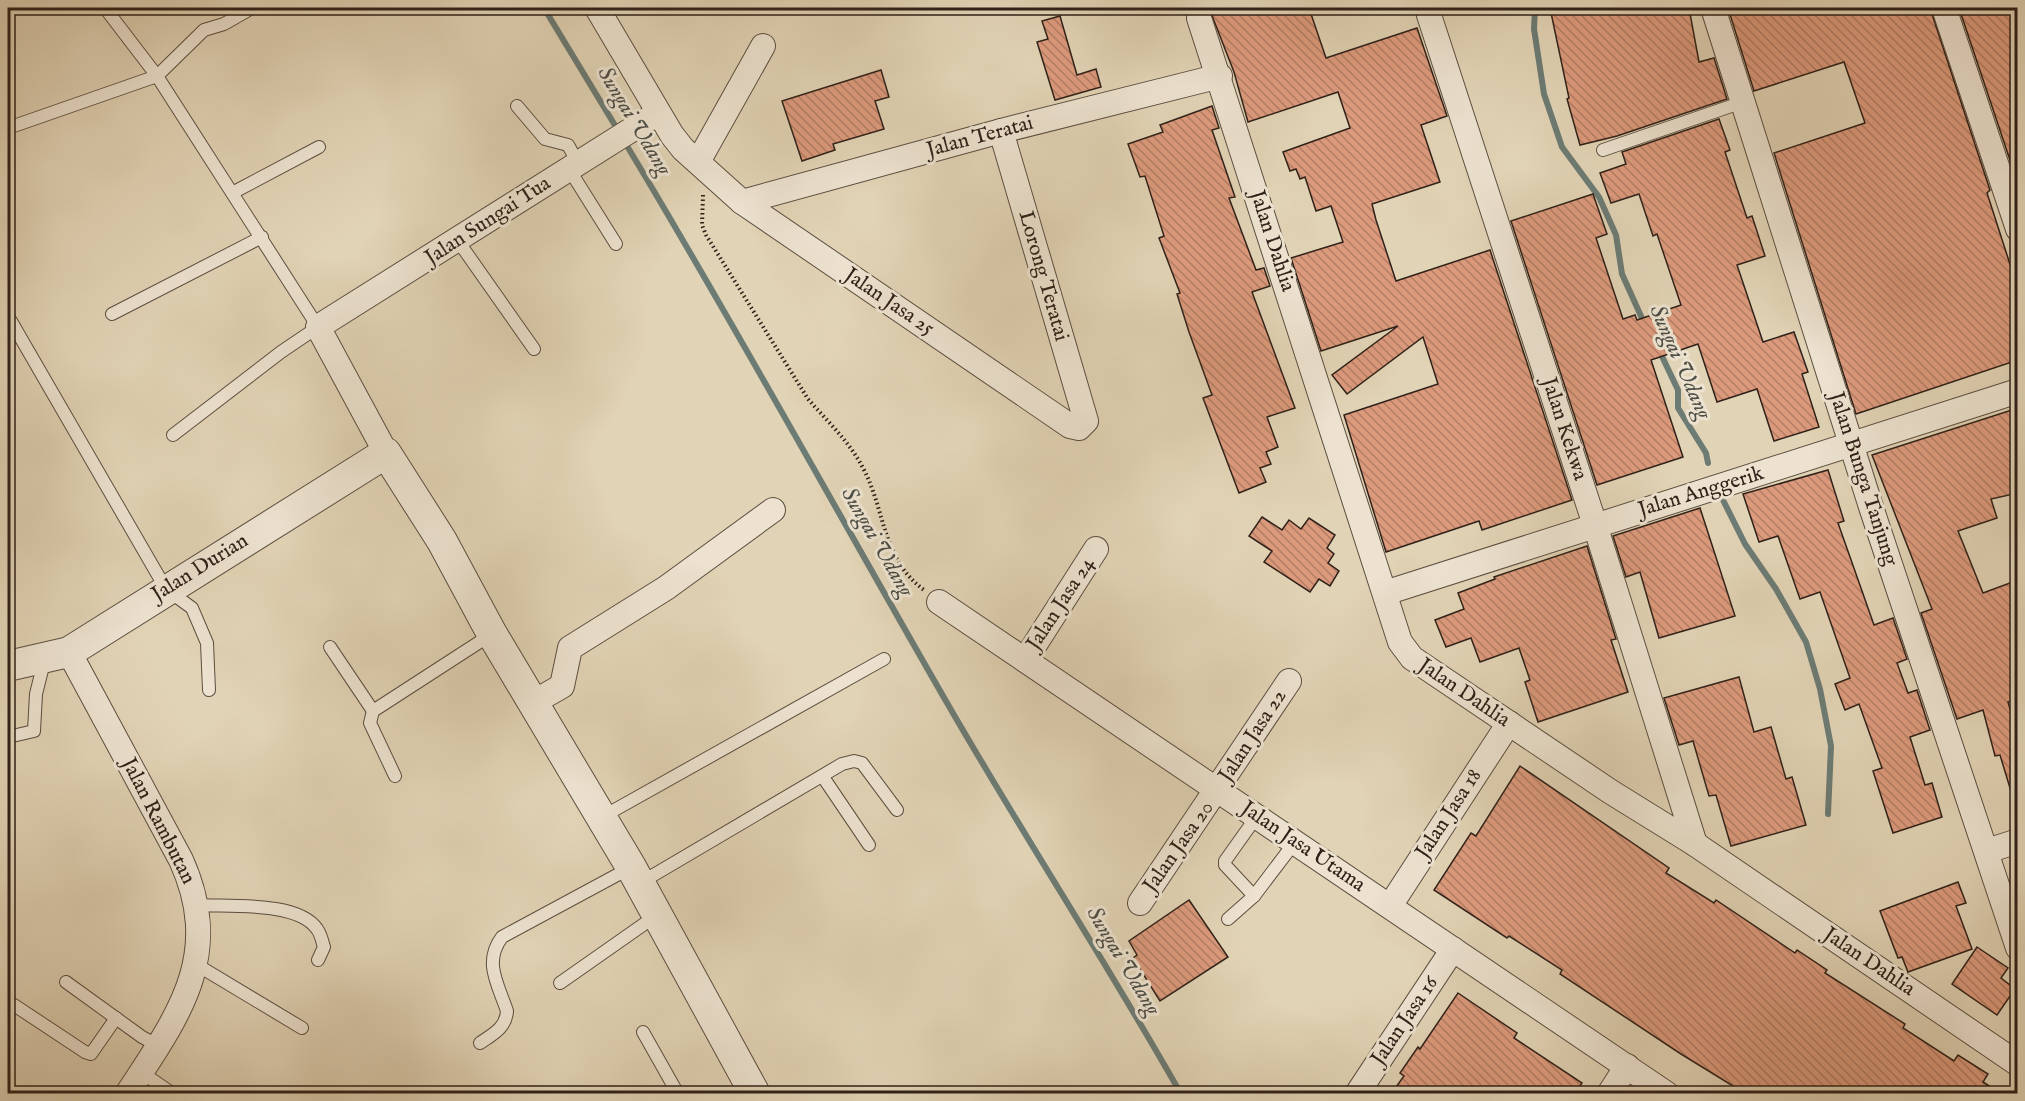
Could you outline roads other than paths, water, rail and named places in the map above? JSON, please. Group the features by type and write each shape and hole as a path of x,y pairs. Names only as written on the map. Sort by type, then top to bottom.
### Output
{"street":[{"name":"Jalan Jasa 25","path":"597,8 658,113 683,149 742,202 1070,426 1079,428 1086,421"},
{"name":"Jalan Bunga Tanjung","path":"1713,8 1852,444 2018,948"},
{"path":"1944,8 2018,230"},
{"name":"Jalan Kekwa","path":"1429,15 1595,525 1695,844"},
{"name":"Jalan Dahlia","path":"1199,18 1220,76 1385,593 1396,634 1412,658 1611,792 1695,844 2018,1064"},
{"path":"698,162 762,46"},
{"name":"Jalan Teratai","path":"742,202 1001,131 1220,76"},
{"name":"Jalan Sungai Tua","path":"318,327 458,242 658,113"},
{"name":"Lorong Teratai","path":"1001,131 1086,421"},
{"path":"318,327 386,453 442,541 492,634 636,875 755,1094"},
{"name":"Jalan Anggerik","path":"1385,593 2018,391"},
{"name":"Jalan Durian","path":"8,666 57,655 386,453"},
{"path":"534,702 562,686 570,648 666,588 773,510"},
{"name":"Jalan Jasa 24","path":"1025,660 1096,549"},
{"name":"Jalan Jasa Utama","path":"939,602 1667,1094"},
{"name":"Jalan Rambutan","path":"57,655 181,860 198,905 200,942 197,965 176,1015 159,1046 127,1094"},
{"name":"Jalan Jasa 22","path":"1218,790 1289,681"},
{"name":"Jalan Jasa 18","path":"1390,906 1509,723"},
{"name":"Jalan Jasa 20","path":"1140,903 1218,790"},
{"path":"1987,851 2018,840"},
{"name":"Jalan Jasa 16","path":"1357,1094 1454,949"},
{"path":"1609,1094 1627,1066"}],"lane":[{"path":"105,8 157,76 234,192 318,327 281,352 173,435"},
{"path":"8,128 157,76 204,30 224,24 252,8"},
{"path":"1603,150 1743,102"},
{"path":"517,106 544,139 568,145 580,162 616,244"},
{"path":"234,192 319,147"},
{"path":"112,314 262,237"},
{"path":"458,242 534,349"},
{"path":"8,316 166,589 192,608 207,644 209,690"},
{"path":"395,776 370,723 373,711 492,634"},
{"path":"330,647 373,711"},
{"path":"8,737 34,731 36,694 57,655"},
{"path":"602,817 884,658"},
{"path":"480,1043 496,1032 507,1018 507,1011 491,961 494,946 502,937 636,875 823,777 842,764 854,761 861,764 897,810"},
{"path":"823,777 869,844"},
{"path":"1254,896 1225,865 1225,861 1257,816"},
{"path":"1228,919 1254,896 1294,842"},
{"path":"198,905 287,910 303,916 318,930 324,947 318,960"},
{"path":"560,983 657,915"},
{"path":"197,965 302,1028"},
{"path":"66,982 159,1046"},
{"path":"14,1005 91,1054 116,1018"},
{"path":"643,1032 678,1094"},
{"path":"141,1072 173,1094"}],"waterway":[{"name":"Sungai Udang","path":"544,8 619,132"},
{"name":"Sungai Udang","path":"1535,8 1534,29 1544,94 1562,147 1599,197 1616,235 1622,274 1645,325"},
{"name":"Sungai Udang","path":"624,141 748,353 950,708 1181,1094"},
{"name":"Sungai Udang","path":"1659,350 1678,390 1678,408 1706,453 1708,463"},
{"name":"Sungai Udang","path":"1723,500 1745,544 1776,589 1806,642 1820,689 1831,746 1828,814"}]}
